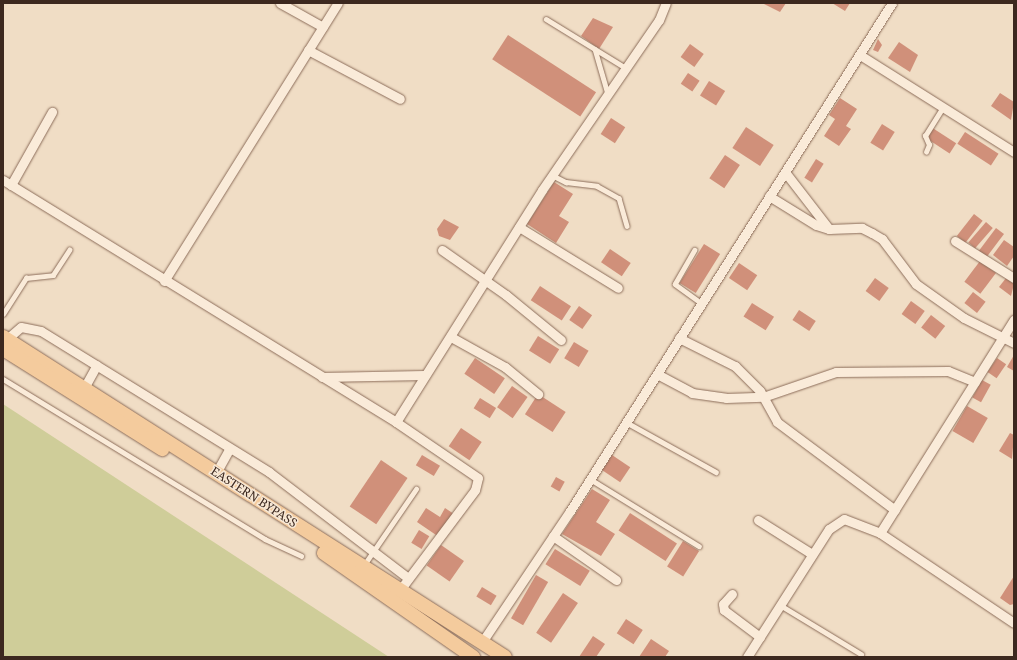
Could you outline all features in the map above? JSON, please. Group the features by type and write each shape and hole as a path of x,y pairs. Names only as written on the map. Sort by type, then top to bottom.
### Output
{"main road":[{"name":"EASTERN BYPASS","path":"4,342 350,570 473,657"},
{"name":"EASTERN BYPASS","path":"53,374 84,388 505,657"}],"street":[{"path":"280,3 323,27"},
{"path":"164,281 338,3"},
{"path":"396,422 424,375 451,337 485,280 552,175 626,68 666,3"},
{"path":"482,642 590,479 892,3"},
{"path":"308,50 400,99"},
{"path":"860,54 1014,152"},
{"path":"52,112 7,183 164,281 396,422 474,475 479,484 400,590"},
{"path":"785,172 828,229"},
{"path":"769,196 816,225 828,229 862,228 872,233 882,239 916,284 964,318 1003,336 1014,343"},
{"path":"519,227 618,288"},
{"path":"955,241 1014,278"},
{"path":"442,250 485,280 561,340"},
{"path":"880,533 1014,319"},
{"path":"4,342 21,327 28,326 97,365 229,450 283,482 408,578"},
{"path":"451,337 505,367 538,394"},
{"path":"679,338 735,366 763,396 777,422 894,510"},
{"path":"84,388 97,365"},
{"path":"657,374 702,396 763,396 836,372 948,371 975,382"},
{"path":"322,377 424,375"},
{"path":"216,473 229,450"},
{"path":"758,520 812,554"},
{"path":"747,657 812,554 839,520 851,520 880,533 1014,623"},
{"path":"553,536 616,580"},
{"path":"732,594 723,604 724,610 760,637"}],"lane":[{"path":"546,19 626,68"},
{"path":"595,49 608,94"},
{"path":"926,152 929,144 925,136 943,107"},
{"path":"552,175 566,182 597,186 619,198 627,226"},
{"path":"3,314 26,278 53,274 70,250"},
{"path":"695,250 675,284 701,303"},
{"path":"3,380 265,539 301,556"},
{"path":"626,422 716,472"},
{"path":"590,479 699,546"},
{"path":"363,566 416,489"},
{"path":"780,605 861,654"}],"shaded area":[{"path":"3,404 389,657 3,657"}],"building":[{"path":"762,3 786,3 780,12"},
{"path":"832,3 850,3 845,11"},
{"path":"593,18 613,27 599,49 581,36"},
{"path":"508,35 596,92 580,117 492,59"},
{"path":"878,39 882,45 878,52 873,50"},
{"path":"899,42 918,55 910,72 888,58"},
{"path":"690,44 704,54 694,67 681,57"},
{"path":"688,73 700,81 692,92 681,84"},
{"path":"709,81 725,91 716,105 700,95"},
{"path":"1000,93 1014,102 1011,120 991,106"},
{"path":"840,98 857,109 846,126 851,129 839,146 824,136 835,119 829,115"},
{"path":"611,118 625,127 615,143 601,134"},
{"path":"882,124 895,132 883,151 870,143"},
{"path":"746,127 774,145 760,166 732,148"},
{"path":"931,127 956,143 950,153 924,137"},
{"path":"965,132 999,154 991,166 957,144"},
{"path":"725,155 740,165 724,188 709,178"},
{"path":"816,159 824,164 812,182 804,178"},
{"path":"554,182 573,194 559,216 569,222 556,243 527,224"},
{"path":"974,214 983,221 965,243 957,236"},
{"path":"444,219 459,227 450,240 439,236 437,229"},
{"path":"986,222 993,228 975,248 968,242"},
{"path":"996,228 1004,234 987,257 979,251"},
{"path":"1004,240 1014,247 1014,256 1007,266 993,255"},
{"path":"704,244 720,254 696,293 680,283"},
{"path":"610,249 631,263 622,276 601,262"},
{"path":"980,261 996,273 980,294 964,282"},
{"path":"739,263 757,275 747,290 729,278"},
{"path":"875,278 889,288 879,301 866,291"},
{"path":"1006,278 1014,284 1011,296 999,287"},
{"path":"540,286 571,306 562,320 531,300"},
{"path":"973,292 986,302 977,313 964,303"},
{"path":"911,301 925,311 915,324 902,314"},
{"path":"752,303 774,317 766,330 744,317"},
{"path":"579,306 592,315 582,329 569,320"},
{"path":"799,310 816,321 809,331 792,320"},
{"path":"931,315 945,326 935,339 921,328"},
{"path":"538,336 559,349 550,364 529,350"},
{"path":"574,342 589,351 579,367 564,358"},
{"path":"1014,355 1014,371 1007,367"},
{"path":"475,358 505,378 494,394 464,374"},
{"path":"997,358 1006,364 997,378 987,372"},
{"path":"982,380 991,385 981,402 972,397"},
{"path":"512,386 528,397 513,418 497,407"},
{"path":"538,394 566,412 553,432 525,414"},
{"path":"480,398 496,408 490,418 474,408"},
{"path":"967,406 988,418 973,443 952,431"},
{"path":"461,428 482,442 469,460 449,446"},
{"path":"1010,433 1014,435 1012,459 999,451"},
{"path":"422,455 440,466 434,476 416,465"},
{"path":"612,455 630,467 620,482 602,470"},
{"path":"381,460 408,478 376,524 350,506"},
{"path":"556,477 565,482 559,491 551,487"},
{"path":"592,489 610,500 596,522 615,534 601,556 562,534"},
{"path":"426,508 440,517 445,508 454,514 439,537 417,522"},
{"path":"630,513 677,543 666,561 619,531"},
{"path":"419,530 429,536 422,549 411,543"},
{"path":"683,541 699,551 683,577 667,566"},
{"path":"441,545 464,561 450,582 427,565"},
{"path":"555,549 590,571 580,586 545,564"},
{"path":"536,575 548,582 523,625 511,618"},
{"path":"1014,576 1014,604 1010,605 1000,598"},
{"path":"482,587 497,596 491,605 476,596"},
{"path":"563,593 578,603 551,643 536,633"},
{"path":"626,619 643,630 634,644 617,633"},
{"path":"593,636 605,644 596,657 579,657"},
{"path":"651,639 669,651 665,657 639,657"}]}
